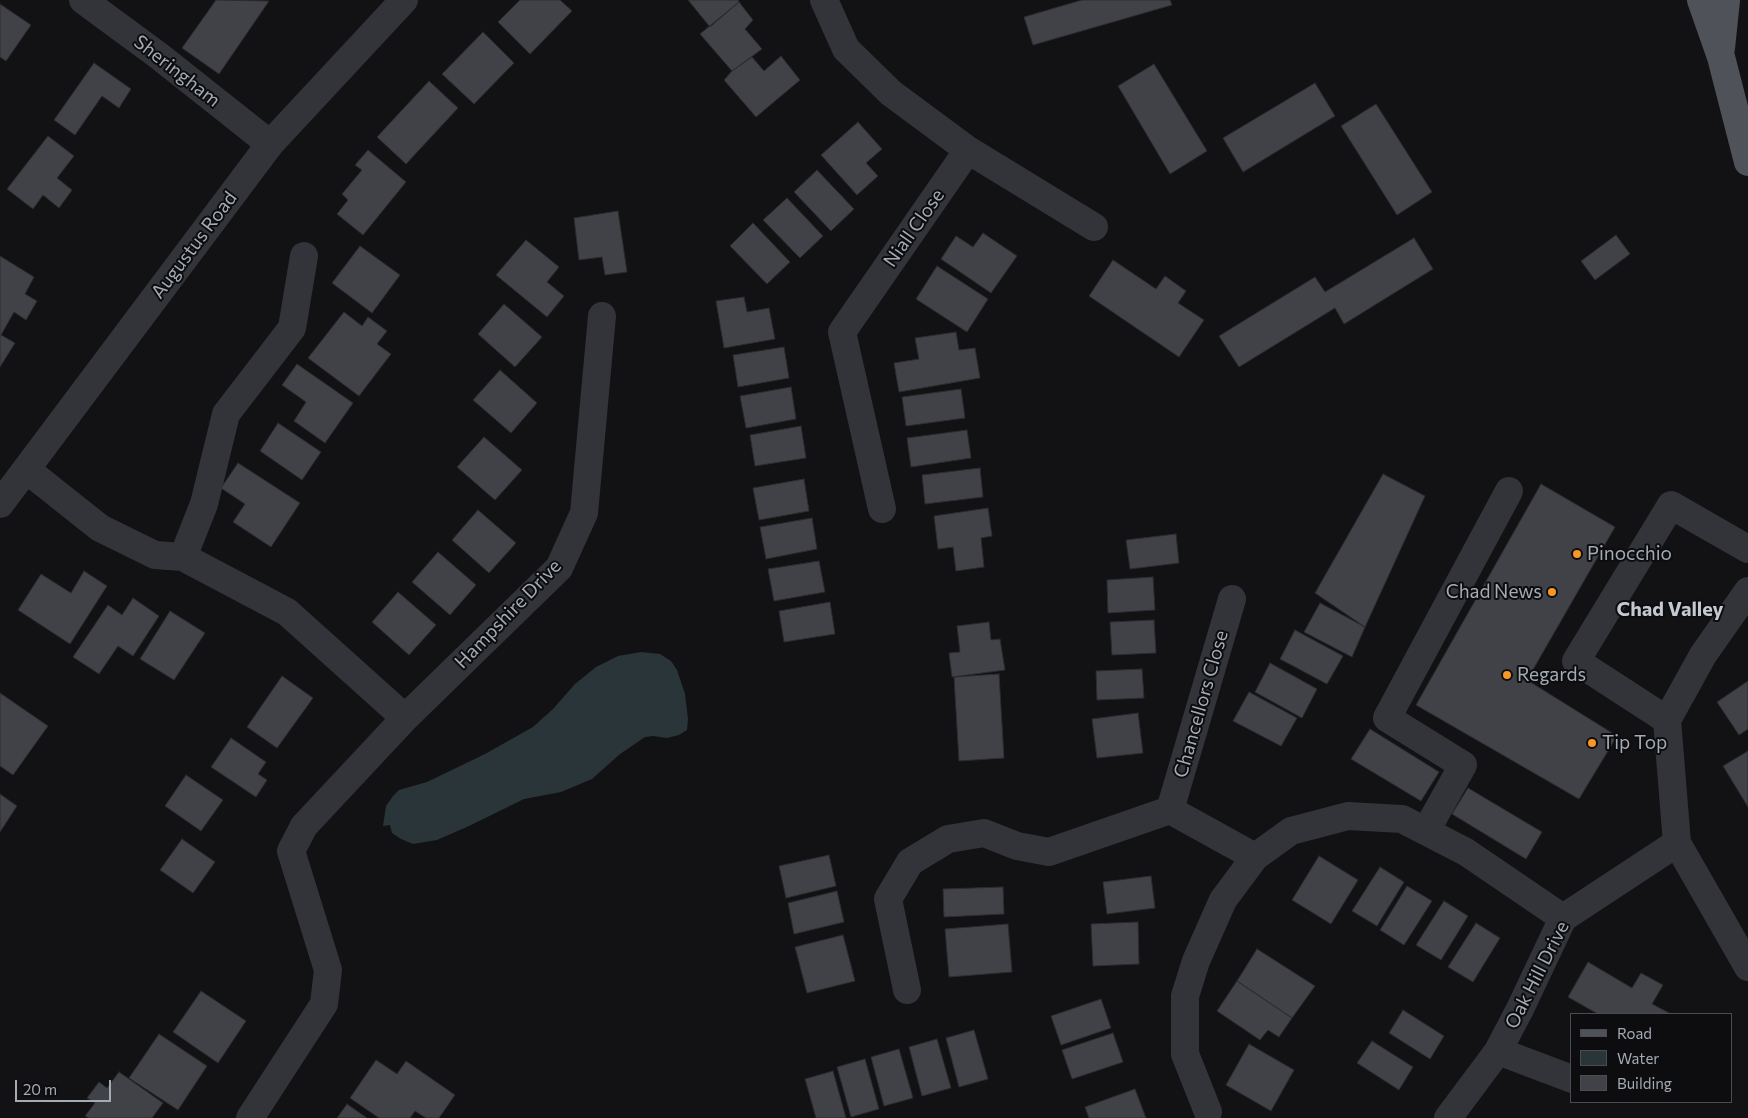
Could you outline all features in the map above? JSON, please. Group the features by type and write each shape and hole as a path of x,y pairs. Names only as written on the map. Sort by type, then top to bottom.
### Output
{"main road":[{"path":"1701,0 1721,57 1748,162"},
{"path":"1721,57 1726,0"}],"street":[{"name":"Sheringham","path":"83,0 159,56 270,144"},
{"name":"Augustus Road","path":"0,504 270,144 404,0"},
{"path":"824,0 846,49 891,93 968,150 1094,227"},
{"name":"Niall Close","path":"882,508 842,332 968,150"},
{"path":"183,557 204,504 226,414 292,328 304,256"},
{"name":"Hampshire Drive","path":"250,1118 324,1004 328,970 291,851 304,826 404,718 559,568 584,513 602,316"},
{"path":"26,470 100,528 155,555 183,557 287,612 404,718"},
{"path":"1426,831 1463,765 1386,718 1509,490"},
{"path":"1667,720 1576,661 1670,505 1748,549"},
{"path":"1748,591 1703,654 1667,720 1677,843 1748,966"},
{"name":"Chancellors Close","path":"1170,810 1232,599"},
{"path":"907,990 888,899 910,862 948,839 984,833 1017,846 1050,852 1170,810 1255,857"},
{"path":"1208,1112 1185,1054 1185,996 1196,961 1223,900 1255,857 1291,831 1348,816 1402,819 1466,852 1563,918"},
{"name":"Oak Hill Drive","path":"1448,1118 1498,1051 1563,918 1677,843"},
{"path":"1498,1051 1570,1078"}],"water":[{"path":"641,652 660,654 671,661 677,670 685,694 688,719 687,730 679,735 667,738 645,737 620,754 592,779 561,792 524,799 437,840 413,844 392,833 390,825 383,826 386,806 399,790 427,782 485,754 533,727 553,709 575,684 596,667 618,656"}],"building":[{"path":"216,0 269,1 219,74 182,48"},
{"path":"520,0 560,0 572,11 530,54 498,22"},
{"path":"688,0 738,0 739,2 710,27"},
{"path":"1082,0 1170,0 1172,5 1033,45 1024,17"},
{"path":"739,2 753,20 745,29 762,49 732,71 700,34"},
{"path":"0,4 31,25 6,61 0,57"},
{"path":"483,32 514,63 474,104 442,74"},
{"path":"781,56 800,80 756,117 724,80 732,71 752,57 764,71"},
{"path":"94,63 131,89 119,108 102,96 75,135 54,120"},
{"path":"1154,64 1207,151 1170,174 1118,86"},
{"path":"429,81 458,108 406,164 377,137"},
{"path":"1315,83 1335,116 1243,172 1223,138"},
{"path":"1376,104 1432,192 1397,215 1341,126"},
{"path":"858,122 882,149 866,163 878,176 857,195 821,155"},
{"path":"48,136 74,156 57,178 72,190 59,208 43,195 33,209 7,189"},
{"path":"368,150 406,182 363,235 337,214 348,200 342,194 362,170 355,165"},
{"path":"817,170 854,209 831,231 794,192"},
{"path":"787,198 823,236 800,258 763,220"},
{"path":"618,211 627,272 605,275 602,257 579,260 574,218"},
{"path":"753,223 790,262 767,284 730,246"},
{"path":"983,233 1017,256 991,293 941,259 956,236 973,247"},
{"path":"1616,235 1630,254 1595,280 1581,261"},
{"path":"1414,238 1433,269 1344,324 1335,308 1239,367 1219,336 1315,277 1325,292"},
{"path":"526,240 559,267 547,282 564,296 547,317 496,275"},
{"path":"360,246 400,275 372,313 332,283"},
{"path":"0,256 34,277 25,294 37,301 26,320 14,312 1,335 15,343 0,367"},
{"path":"1113,260 1156,289 1165,276 1186,291 1178,303 1204,320 1179,357 1089,296"},
{"path":"937,266 988,299 967,332 916,299"},
{"path":"744,297 747,312 769,308 775,339 724,348 716,301"},
{"path":"504,304 542,337 515,367 478,334"},
{"path":"344,312 362,326 368,317 387,331 377,344 391,354 359,396 308,358"},
{"path":"956,332 959,350 975,348 980,378 899,392 894,363 919,359 915,338"},
{"path":"784,347 789,378 738,387 733,355"},
{"path":"297,364 353,403 325,443 294,421 306,402 282,385"},
{"path":"500,370 537,403 511,433 473,400"},
{"path":"791,387 796,419 746,428 740,396"},
{"path":"961,389 965,418 906,426 902,397"},
{"path":"278,423 321,452 302,480 260,451"},
{"path":"801,426 806,458 755,466 750,435"},
{"path":"967,430 971,458 911,467 907,438"},
{"path":"484,437 522,470 495,500 457,467"},
{"path":"238,463 300,503 271,547 233,522 245,504 221,488"},
{"path":"980,468 983,497 925,504 922,475"},
{"path":"1383,474 1425,496 1365,627 1315,593"},
{"path":"804,479 809,511 759,520 753,488"},
{"path":"1541,484 1615,527 1527,680 1617,736 1579,799 1416,705"},
{"path":"988,508 992,536 981,538 984,567 956,571 953,547 938,549 934,516"},
{"path":"478,510 516,543 489,573 452,540"},
{"path":"812,518 817,549 766,559 760,527"},
{"path":"1176,534 1179,563 1130,569 1126,540"},
{"path":"438,552 476,585 450,615 412,582"},
{"path":"819,561 825,592 774,601 768,569"},
{"path":"84,571 107,586 70,644 18,610 41,574 71,593"},
{"path":"1153,577 1155,610 1108,613 1107,580"},
{"path":"398,592 436,625 409,655 372,622"},
{"path":"133,598 159,616 133,656 118,646 99,674 73,657 108,605 122,615"},
{"path":"830,602 835,634 784,642 779,611"},
{"path":"1320,603 1365,627 1352,657 1304,632"},
{"path":"170,611 205,633 174,680 140,659"},
{"path":"1154,620 1156,653 1112,655 1110,622"},
{"path":"989,622 991,640 1000,639 1005,670 952,677 949,653 960,652 957,626"},
{"path":"1295,630 1343,656 1327,684 1280,659"},
{"path":"1270,663 1317,689 1302,718 1255,692"},
{"path":"1142,669 1144,698 1097,700 1096,671"},
{"path":"999,674 1004,758 959,761 954,677"},
{"path":"282,676 313,698 277,748 247,727"},
{"path":"1748,681 1748,729 1739,735 1717,702"},
{"path":"1249,692 1297,718 1281,746 1233,721"},
{"path":"0,693 48,726 13,775 0,766"},
{"path":"1138,713 1143,753 1097,758 1092,719"},
{"path":"1370,729 1439,772 1421,801 1351,759"},
{"path":"231,738 266,762 258,774 267,780 256,797 211,767"},
{"path":"1748,751 1748,807 1723,766"},
{"path":"186,775 223,800 201,831 165,806"},
{"path":"1468,788 1542,832 1526,859 1452,814"},
{"path":"0,794 17,806 0,832"},
{"path":"182,839 215,862 193,893 160,870"},
{"path":"829,855 836,886 786,898 779,866"},
{"path":"1319,856 1358,880 1331,924 1292,900"},
{"path":"1380,867 1404,882 1377,926 1352,911"},
{"path":"1151,876 1155,908 1107,914 1103,882"},
{"path":"1407,886 1432,901 1404,945 1380,930"},
{"path":"1003,887 1004,914 944,917 943,889"},
{"path":"837,891 844,922 794,934 788,903"},
{"path":"1444,901 1468,916 1441,960 1416,945"},
{"path":"1138,922 1139,964 1093,966 1091,924"},
{"path":"1476,923 1500,938 1473,982 1448,967"},
{"path":"1008,924 1012,972 949,977 945,929"},
{"path":"843,935 855,981 807,993 795,947"},
{"path":"1257,949 1315,986 1292,1018 1237,981"},
{"path":"1588,962 1632,988 1641,973 1663,985 1652,1004 1669,1013 1596,1013 1568,997"},
{"path":"1237,981 1292,1018 1279,1037 1268,1030 1260,1040 1217,1011"},
{"path":"201,991 246,1021 218,1063 173,1032"},
{"path":"1101,999 1111,1028 1061,1045 1051,1016"},
{"path":"1403,1010 1444,1036 1430,1059 1389,1033"},
{"path":"974,1030 988,1079 959,1087 946,1038"},
{"path":"1113,1033 1123,1062 1072,1079 1062,1050"},
{"path":"159,1034 207,1066 178,1110 129,1078"},
{"path":"937,1039 951,1088 922,1096 909,1047"},
{"path":"1372,1041 1413,1067 1399,1090 1357,1063"},
{"path":"1249,1044 1294,1070 1271,1111 1226,1085"},
{"path":"899,1049 913,1098 884,1106 871,1057"},
{"path":"865,1059 879,1109 851,1117 837,1067"},
{"path":"376,1060 397,1074 406,1061 455,1095 439,1118 426,1118 415,1111 410,1118 379,1118 350,1098"},
{"path":"833,1071 846,1118 816,1118 805,1079"},
{"path":"119,1072 163,1103 152,1118 89,1118 85,1116 95,1103 87,1098 99,1082 107,1088"},
{"path":"1135,1089 1146,1118 1089,1118 1085,1107"},
{"path":"347,1104 367,1118 337,1118"}],"place":[{"name":"Pinocchio","path":"1577,554"},
{"name":"Chad News","path":"1552,592"},
{"name":"Regards","path":"1507,675"},
{"name":"Tip Top","path":"1592,743"}],"district":[{"name":"Chad Valley","path":"1670,609"}]}
